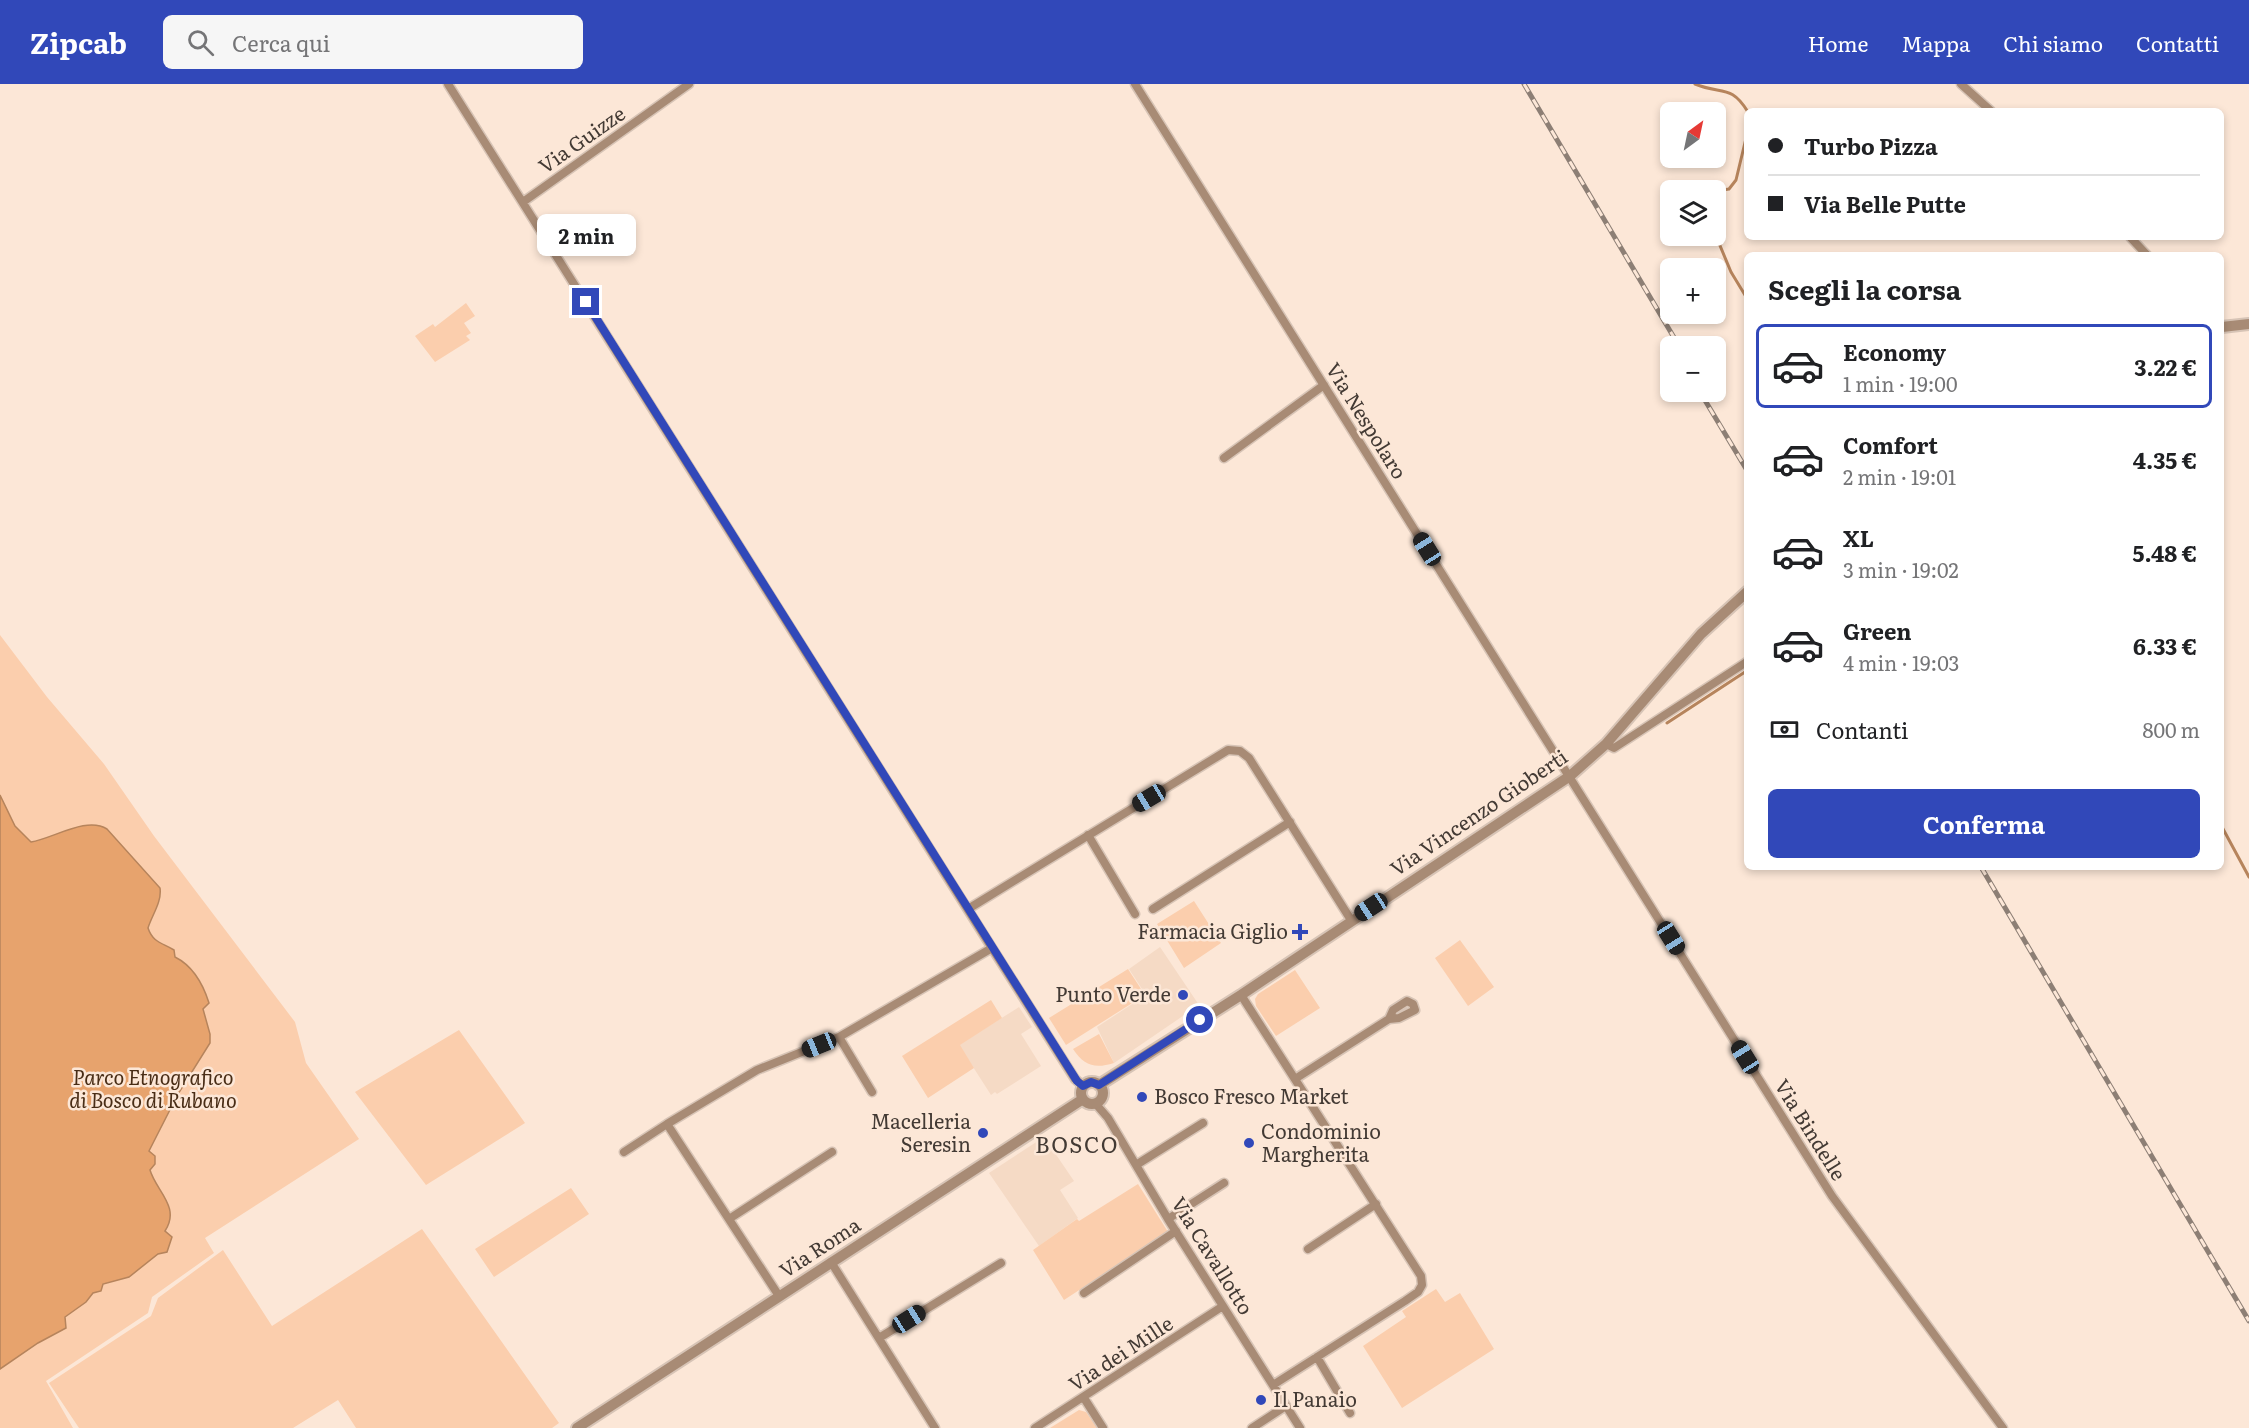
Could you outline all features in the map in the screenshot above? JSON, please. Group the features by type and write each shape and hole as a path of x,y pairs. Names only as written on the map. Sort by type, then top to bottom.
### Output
{"street":[{"path":"448,84 992,948 1075,1078 1083,1086"},
{"name":"Via Guizze","path":"523,202 689,84"},
{"name":"Via Nespolaro","path":"1134,84 1570,776"},
{"path":"1961,84 1987,108"},
{"path":"2133,240 2144,252"},
{"path":"2224,327 2249,324"},
{"path":"1224,458 1324,385"},
{"name":"Via Vincenzo Gioberti","path":"1099,1085 1241,995 1570,776 1606,744 1682,655 1744,595"},
{"name":"Via Vincenzo Gioberti","path":"1606,744 1614,748 1744,664"},
{"path":"968,909 1228,750 1240,751 1249,758 1351,920"},
{"name":"Via Bindelle","path":"1570,776 1832,1196 2003,1428"},
{"path":"1153,909 1290,822"},
{"path":"1088,835 1135,914"},
{"path":"624,1152 757,1070 839,1037 992,948"},
{"path":"1241,995 1421,1276 1422,1285 1418,1292 1273,1385"},
{"path":"1295,1079 1389,1019"},
{"path":"839,1037 872,1092"},
{"path":"1091,1082 1099,1085 1102,1095 1095,1103 1088,1103 1083,1099 1081,1092 1083,1086 1091,1082"},
{"name":"Via Roma","path":"577,1428 1083,1099"},
{"name":"Via Cavallotto","path":"1095,1103 1108,1118 1168,1219 1300,1428"},
{"path":"667,1124 779,1296"},
{"path":"1136,1165 1203,1124"},
{"path":"729,1219 832,1152"},
{"path":"1168,1219 1224,1183"},
{"path":"1308,1249 1376,1204"},
{"path":"1084,1293 1176,1231"},
{"path":"831,1262 935,1428"},
{"path":"879,1338 1001,1263"},
{"name":"Via dei Mille","path":"1035,1428 1223,1306"},
{"path":"1317,1358 1350,1413"},
{"path":"1084,1398 1103,1428"},
{"path":"1252,1428 1286,1406"}],"shaded area":[{"path":"0,795 15,826 31,842 80,826 99,826 107,829 160,888 158,903 148,928 156,940 174,950 175,957 192,970 204,989 209,1003 203,1009 210,1034 210,1043 178,1094 149,1151 155,1156 155,1164 150,1170 169,1207 169,1222 165,1231 172,1237 167,1252 158,1254 129,1277 103,1284 101,1291 93,1293 86,1302 65,1317 66,1328 38,1343 0,1369"},
{"path":"1160,947 1199,1005 1114,1063 1097,1027 1146,995 1129,969"},
{"path":"1019,1007 1032,1027 1021,1034 1041,1066 997,1094 995,1092 991,1095 959,1045"},
{"path":"1044,1137 1074,1181 1060,1190 1078,1218 1039,1246 989,1173"}],"green space":[{"path":"466,303 475,316 464,323 471,333 466,336 470,340 435,362 415,336 433,324 435,327"},
{"name":"Parco Etnografico di Bosco di Rubano","path":"0,635 47,697 104,764 154,836 295,1022 306,1063 359,1139 205,1238 214,1253 152,1297 148,1313 46,1381 73,1428 0,1428"},
{"path":"1194,901 1221,943 1184,968 1157,924"},
{"path":"1460,940 1494,987 1468,1006 1435,958"},
{"path":"1128,969 1145,995 1066,1045 1049,1018"},
{"path":"1295,970 1320,1008 1276,1036 1256,1006 1255,999 1258,994"},
{"path":"991,1000 1002,1018 960,1045 974,1068 928,1098 902,1056"},
{"path":"459,1030 525,1123 426,1185 355,1092"},
{"path":"1099,1034 1114,1063 1101,1066 1090,1065 1073,1049"},
{"path":"1138,1184 1168,1232 1064,1300 1033,1250 1077,1219 1079,1221"},
{"path":"571,1188 589,1214 494,1277 475,1249"},
{"path":"422,1229 559,1423 552,1428 356,1428 338,1400 293,1428 79,1428 49,1383 151,1316 158,1298 223,1250 272,1326"},
{"path":"1436,1289 1445,1302 1460,1293 1494,1349 1402,1408 1363,1346 1406,1317 1402,1311"},
{"path":"1079,1410 1086,1412 1097,1428 1050,1428"}],"waterway":[{"path":"1695,84 1731,94 1745,108"},
{"path":"1726,189 1736,180 1744,147"},
{"path":"1720,246 1731,272 1744,293"},
{"path":"1667,723 1744,673"},
{"path":"2224,831 2249,877"}],"railway":[{"path":"1524,84 1673,336"},
{"path":"1706,402 1744,465"},
{"path":"1983,870 2249,1321"}],"place":[{"name":"Farmacia Giglio","path":"1300,932"},
{"name":"Punto Verde","path":"1183,995"},
{"name":"Bosco Fresco Market","path":"1142,1097"},
{"name":"Macelleria Seresin","path":"983,1133"},
{"name":"Condominio Margherita","path":"1249,1143"},
{"name":"Il Panaio","path":"1261,1400"}],"district":[{"name":"BOSCO","path":"1077,1145"}],"route":[{"path":"586,302 1077,1081 1083,1086 1088,1082 1099,1085 1200,1020"}]}
